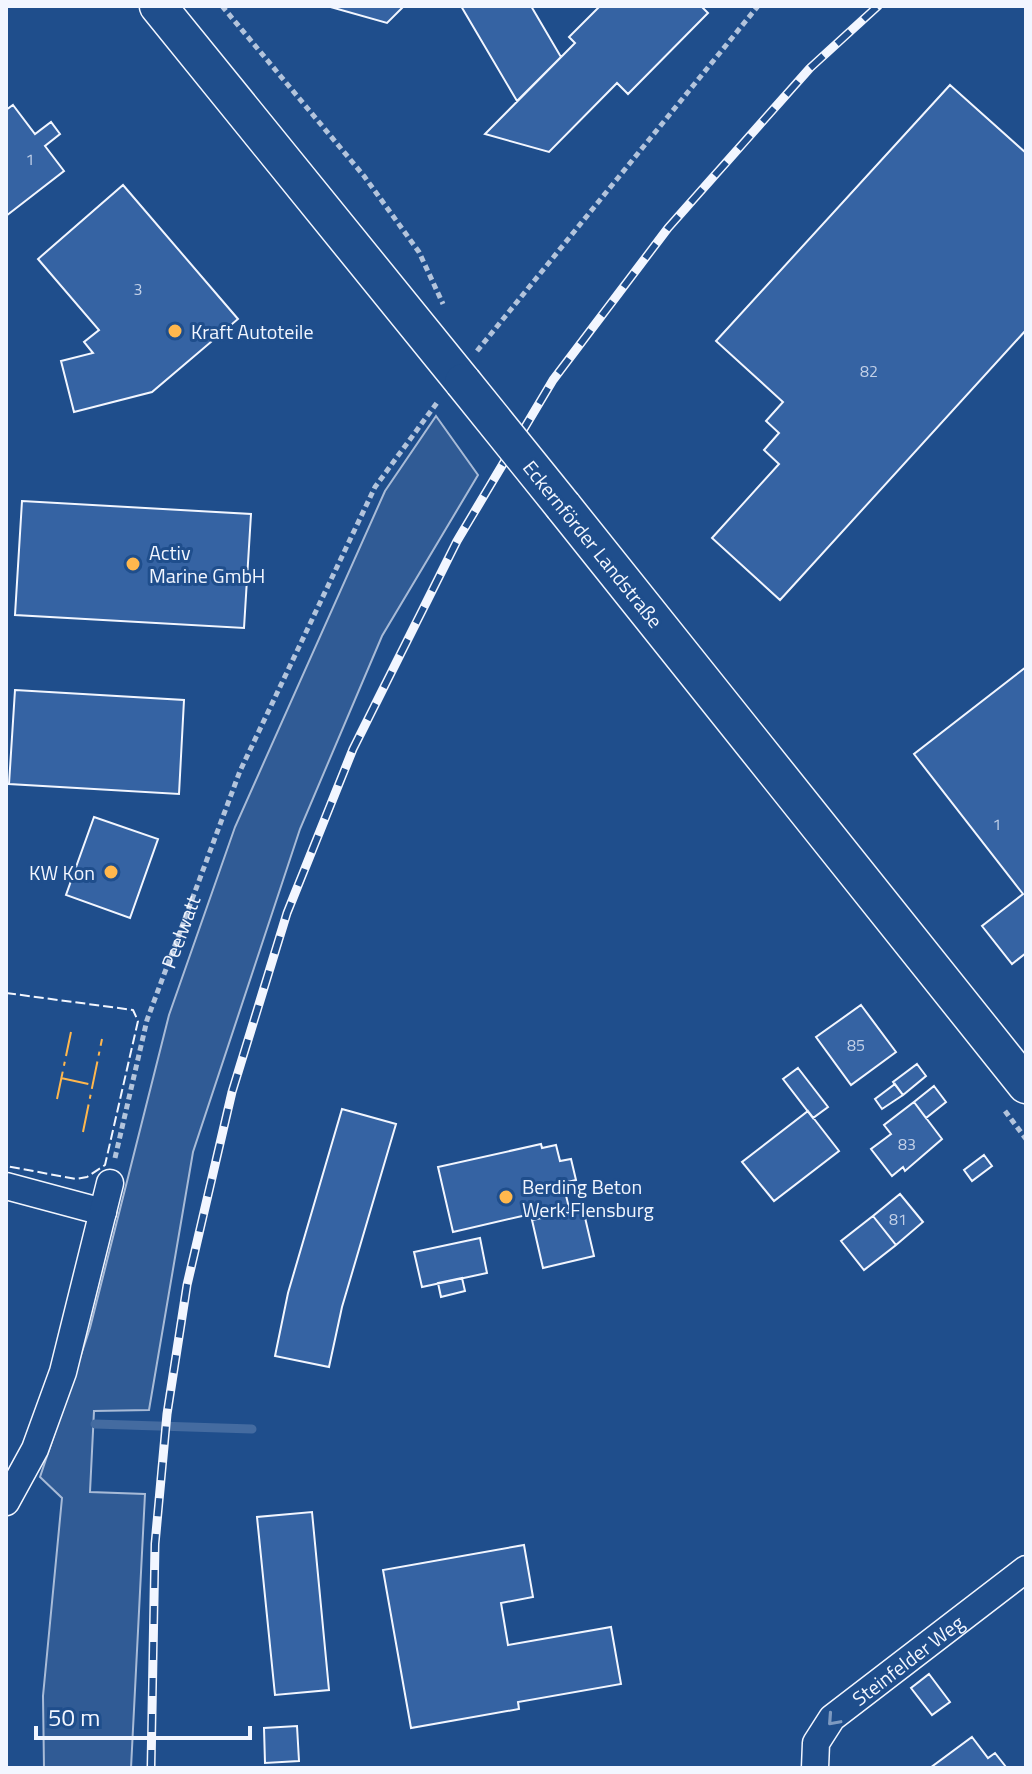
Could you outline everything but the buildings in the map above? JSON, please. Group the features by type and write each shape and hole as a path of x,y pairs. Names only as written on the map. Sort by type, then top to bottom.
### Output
{"street":[{"name":"Eckernförder Landstraße","path":"158,6 454,385 563,506 1026,1085"},
{"path":"6,1502 35,1449 63,1372 110,1183"},
{"path":"6,1186 103,1212"},
{"name":"Steinfelder Weg","path":"815,1768 816,1743 832,1718 1026,1569"}],"path":[{"path":"222,6 364,176 419,252 446,311"},
{"name":"Peelwatt","path":"110,1183 147,1020 240,771 375,487 758,6"}],"shaded area":[{"path":"436,416 478,475 382,636 300,829 193,1152 149,1410 94,1411 90,1492 145,1494 131,1768 44,1768 43,1696 62,1498 40,1477 90,1328 169,1015 235,827 385,491"}],"waterway":[{"path":"95,1424 252,1429"}],"railway":[{"path":"151,1768 155,1544 167,1414 187,1285 232,1092 287,913 353,749 457,541 553,380 668,228 810,68 878,6"}],"fence":[{"path":"6,993 133,1010 138,1021 105,1165 87,1177 76,1179 6,1166"}],"power":[{"path":"57,1099 71,1032"},
{"path":"83,1132 102,1039"},
{"path":"61,1078 93,1085"}],"place":[{"name":"Kraft Autoteile","path":"175,331"},
{"name":"Activ Marine GmbH","path":"133,564"},
{"name":"KW Kon","path":"111,872"},
{"name":"Berding Beton Werk Flensburg","path":"506,1197"}]}
